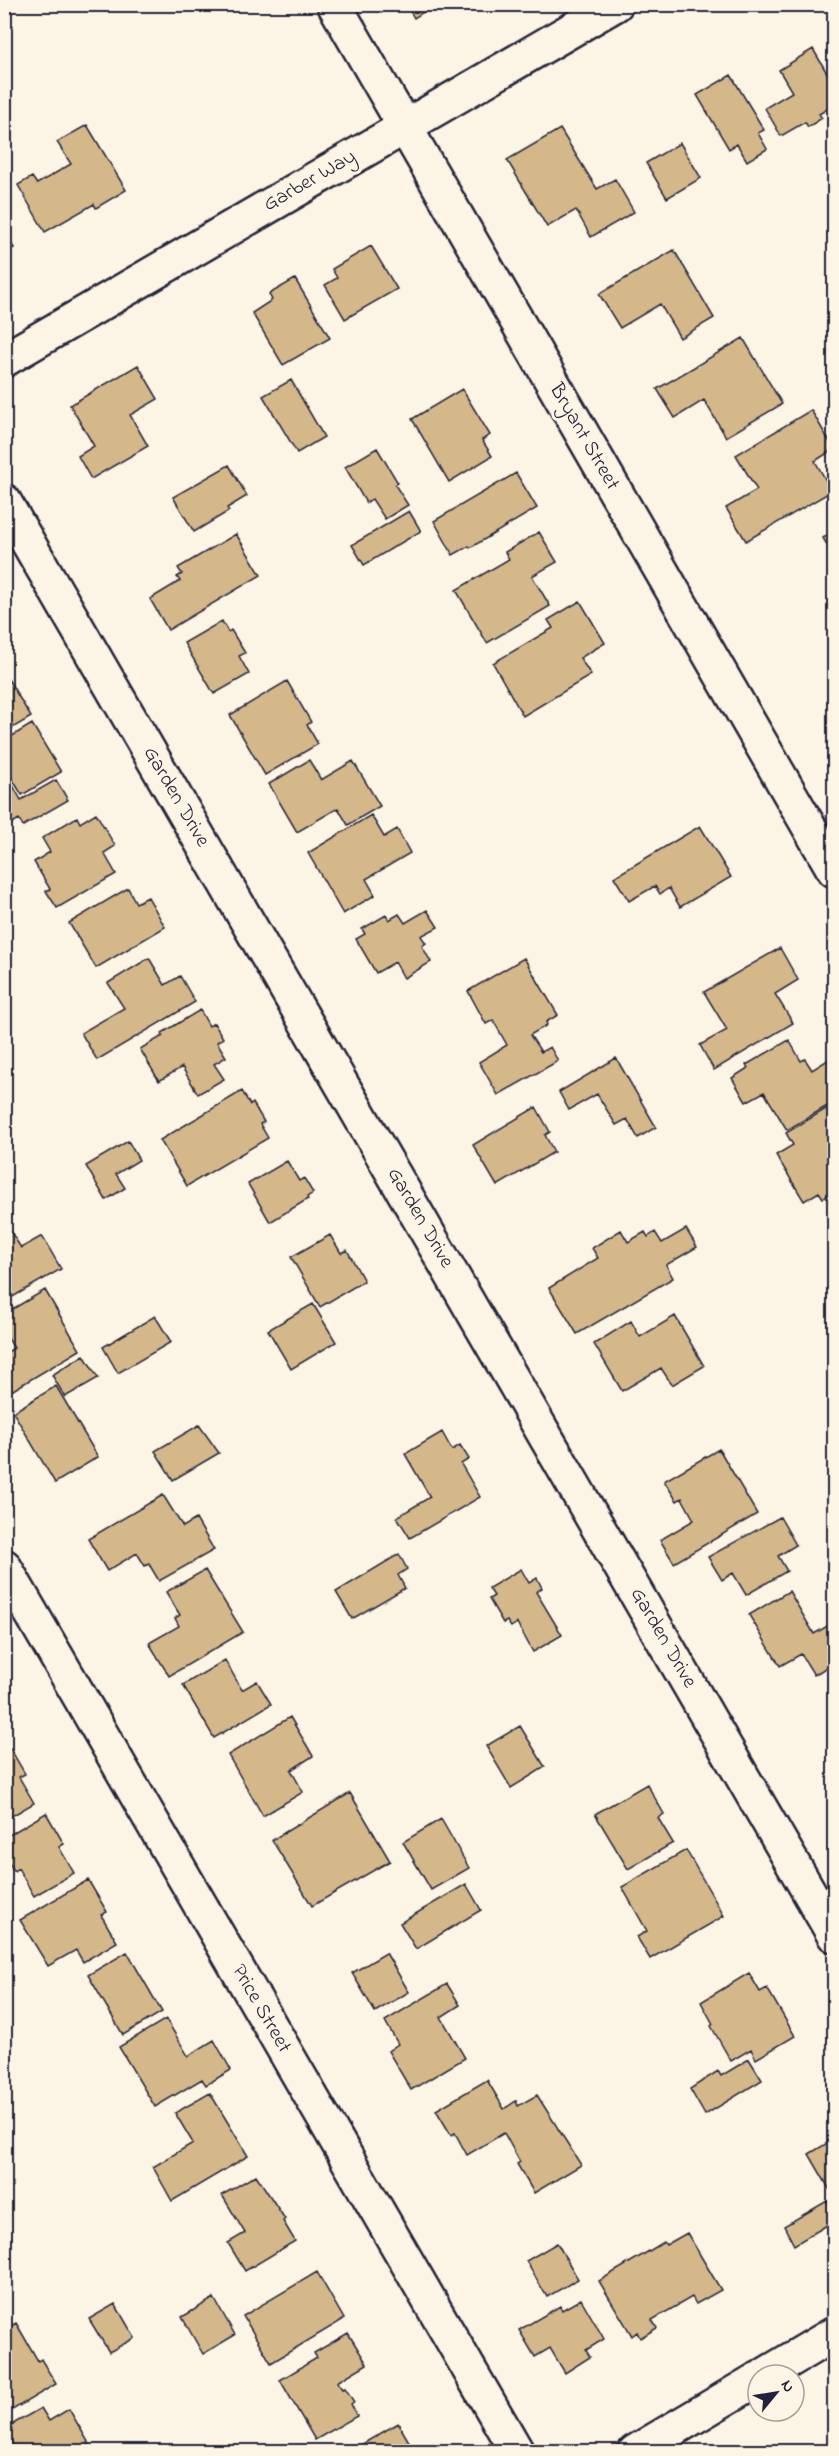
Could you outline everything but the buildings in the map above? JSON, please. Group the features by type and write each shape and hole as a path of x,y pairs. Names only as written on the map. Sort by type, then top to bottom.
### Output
{"street":[{"name":"Bryant Street","path":"334,4 834,870"},
{"name":"Garber Way","path":"4,360 616,4"},
{"name":"Garden Drive","path":"4,501 834,1935"},
{"name":"Price Street","path":"8,1580 517,2451"},
{"path":"785,2363 834,2334"},
{"path":"635,2451 746,2386"}]}
